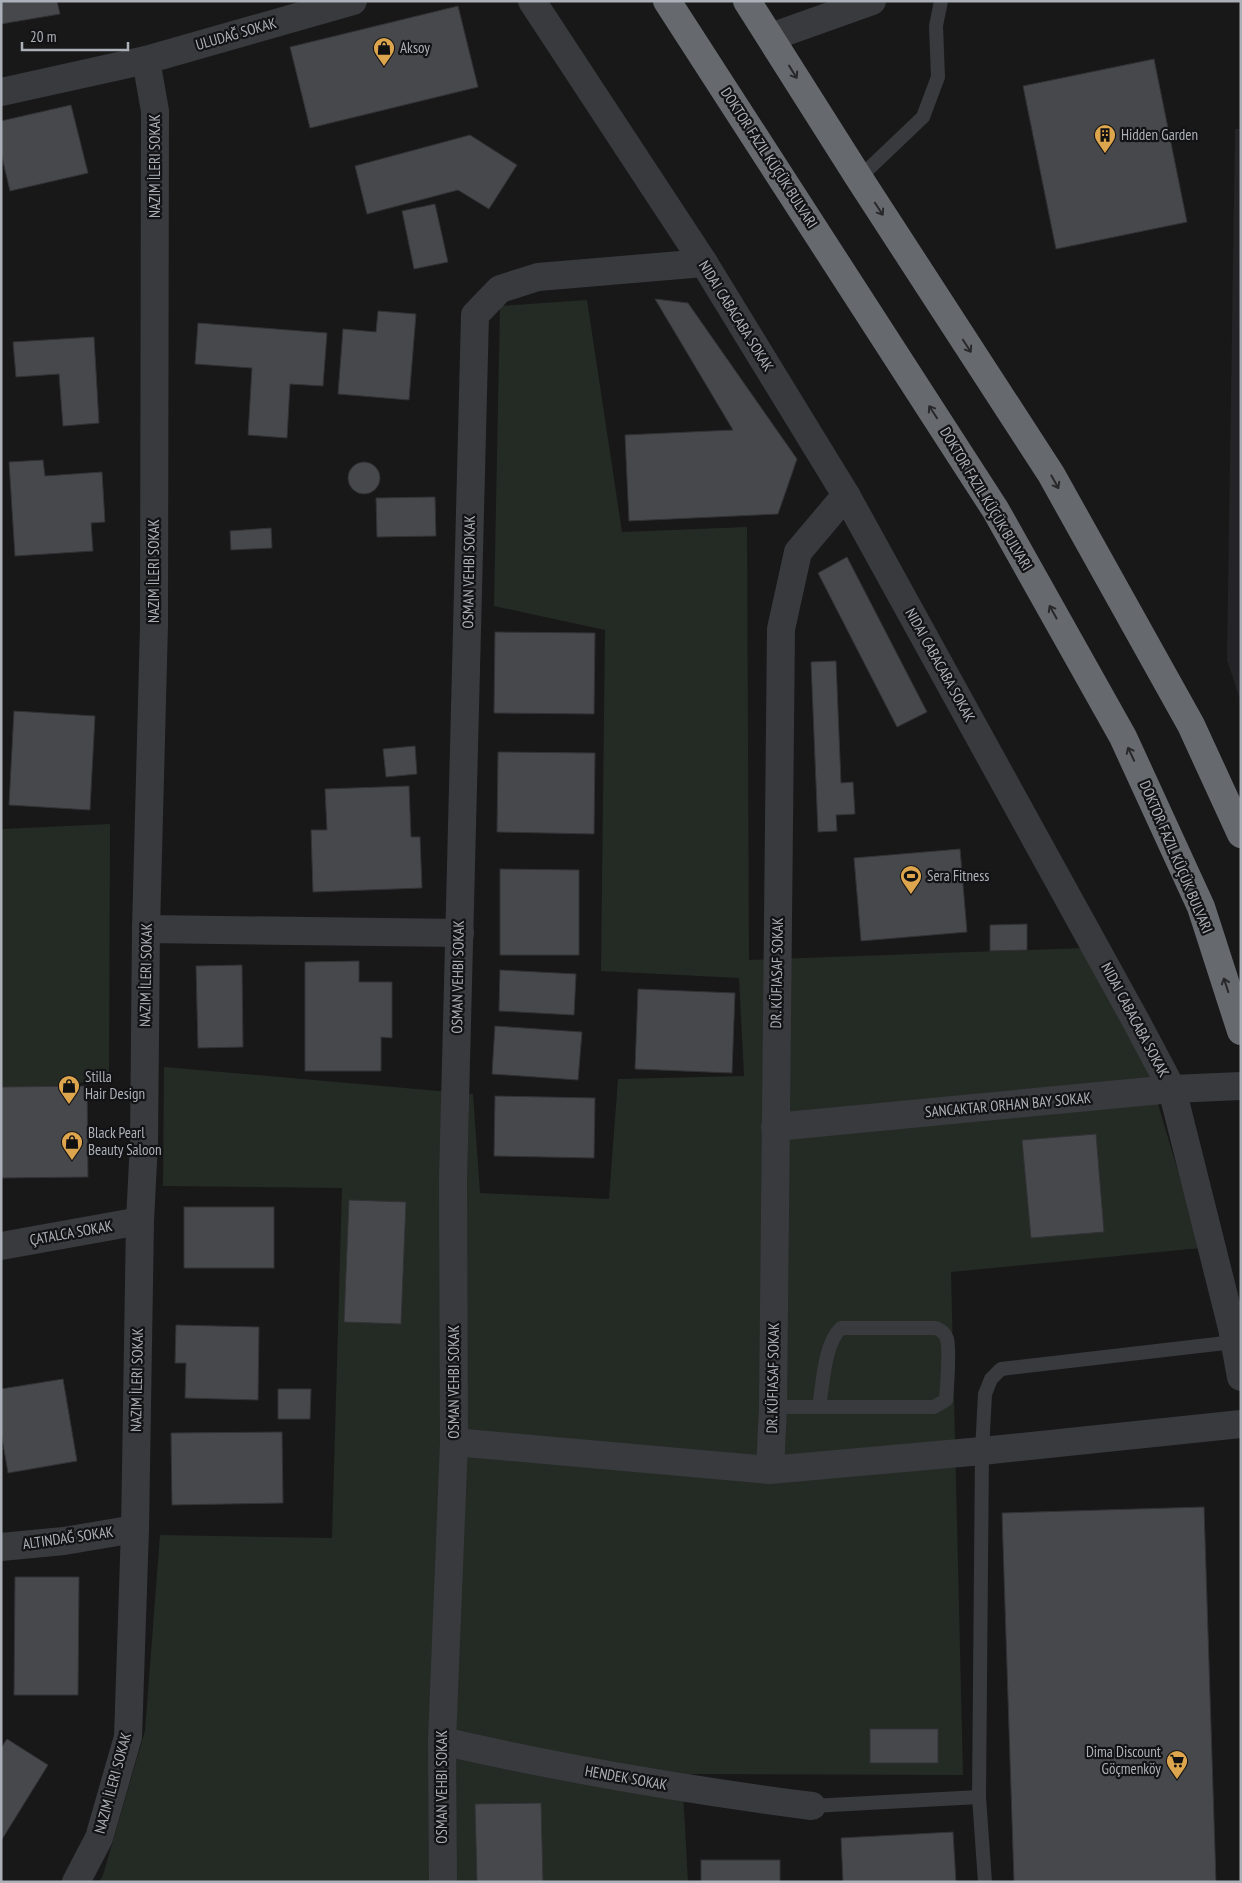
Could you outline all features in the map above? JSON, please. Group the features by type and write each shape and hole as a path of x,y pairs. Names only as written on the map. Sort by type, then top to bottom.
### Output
{"highway":[{"path":"668,1 996,509 1118,728 1201,907 1241,1031"},
{"path":"747,1 858,178 1051,474 1191,725 1241,834"}],"street":[{"name":"ULUDAĞ SOKAK","path":"1,92 146,60 353,1"},
{"name":"NIDAI CABACABA SOKAK","path":"532,1 704,263 846,495 1172,1089 1236,1332 1241,1378"},
{"path":"771,37 872,1"},
{"path":"76,1882 99,1838 128,1737 135,1529 140,1220 144,1142 146,929 154,625 155,112 146,60"},
{"name":"OSMAN VEHBI SOKAK","path":"442,1882 442,1740 454,1442 453,1180 475,315 500,289 538,277 704,263"},
{"name":"DR. KÜFIASAF SOKAK","path":"770,1470 773,1407 780,629 798,552 846,495"},
{"path":"146,929 460,933"},
{"name":"SANCAKTAR ORHAN BAY SOKAK","path":"775,1127 1172,1089 1241,1086"},
{"name":"ÇATALCA SOKAK","path":"1,1246 140,1220"},
{"path":"454,1442 770,1470 982,1451 1241,1424"},
{"path":"1,1547 64,1541 135,1529"},
{"name":"HENDEK SOKAK","path":"442,1740 528,1761 701,1791 812,1806"}],"lane":[{"path":"858,178 923,117 938,77 936,26 941,1"},
{"path":"773,1407 819,1407 934,1407 946,1400 948,1384 947,1339 942,1330 936,1328 841,1328 834,1334 830,1345 819,1407"},
{"path":"985,1882 979,1797 984,1394 991,1379 1001,1369 1236,1332"},
{"path":"812,1806 979,1797"}],"shaded area":[{"path":"1235,129 1241,129 1241,702 1227,660"},
{"path":"587,300 622,532 747,527 749,960 1111,947 1201,1248 951,1272 963,1775 682,1774 688,1882 99,1882 103,1875 145,1731 160,1535 332,1538 342,1188 163,1186 164,1067 473,1094 480,1193 609,1199 618,1079 744,1076 739,978 601,971 605,630 494,606 500,306"},
{"path":"1,812 2,829 110,824 109,1077 1,1099"}],"building":[{"path":"1,1 57,1 60,14 1,24"},
{"name":"Aksoy","path":"458,6 478,87 310,128 290,47"},
{"name":"Hidden Garden","path":"1154,59 1187,222 1056,249 1023,86"},
{"path":"71,105 88,173 10,191 1,153 1,121"},
{"path":"470,135 517,165 489,209 458,190 367,214 355,166"},
{"path":"435,204 448,262 414,269 402,211"},
{"path":"655,299 688,303 797,459 778,514 629,521 625,435 733,430"},
{"path":"378,311 416,314 409,400 338,394 343,329 376,332"},
{"path":"198,323 327,333 323,386 290,384 287,438 248,435 252,368 195,364"},
{"path":"94,337 99,423 63,426 59,374 16,377 13,342"},
{"path":"43,460 45,476 102,472 105,522 91,523 93,551 15,556 9,462"},
{"path":"364,462 376,466 380,478 376,490 364,494 352,490 348,478 352,466"},
{"path":"435,497 436,536 377,537 376,498"},
{"path":"271,528 272,548 231,550 230,531"},
{"path":"847,557 927,712 897,727 818,573"},
{"path":"495,632 595,633 594,714 494,713"},
{"path":"836,661 841,783 853,782 855,814 836,815 837,831 818,832 811,662"},
{"path":"14,711 95,716 90,810 9,805"},
{"path":"415,746 417,774 386,777 383,749"},
{"path":"498,752 595,753 594,834 497,832"},
{"path":"409,786 411,837 420,837 422,888 313,892 311,830 327,830 325,789"},
{"name":"Sera Fitness","path":"960,849 967,932 861,941 854,858"},
{"path":"500,869 579,870 579,955 500,955"},
{"path":"1027,924 1027,950 990,951 990,925"},
{"path":"359,961 359,982 392,982 392,1038 381,1037 381,1071 305,1071 305,962"},
{"path":"242,965 243,1047 198,1048 196,966"},
{"path":"500,970 576,974 574,1015 499,1011"},
{"path":"638,989 735,993 732,1073 635,1069"},
{"path":"495,1026 582,1032 578,1080 492,1074"},
{"path":"87,1086 88,1177 1,1178 1,1087"},
{"path":"495,1096 595,1098 594,1158 494,1156"},
{"path":"1096,1134 1104,1232 1031,1238 1022,1140"},
{"path":"349,1200 406,1202 401,1324 344,1322"},
{"path":"184,1207 274,1207 274,1268 184,1268"},
{"path":"176,1325 259,1327 258,1400 185,1398 186,1363 175,1363"},
{"path":"63,1379 77,1461 8,1473 1,1432 1,1389"},
{"path":"278,1389 311,1389 310,1419 278,1419"},
{"path":"282,1432 283,1503 172,1505 171,1433"},
{"path":"1204,1507 1216,1882 1014,1882 1002,1513"},
{"path":"15,1577 79,1577 78,1695 14,1695"},
{"path":"870,1729 938,1729 938,1763 870,1763"},
{"path":"7,1739 48,1765 1,1841 1,1748"},
{"path":"541,1803 543,1882 477,1882 475,1804"},
{"path":"953,1832 956,1882 843,1882 841,1838"},
{"path":"701,1860 780,1860 780,1882 701,1882"}],"place":[{"name":"Aksoy","path":"384,67"},
{"name":"Hidden Garden","path":"1105,154"},
{"name":"Sera Fitness","path":"911,895"},
{"name":"Stilla Hair Design","path":"69,1105"},
{"name":"Black Pearl Beauty Saloon","path":"72,1161"},
{"name":"Dima Discount Göçmenköy","path":"1177,1780"}]}
